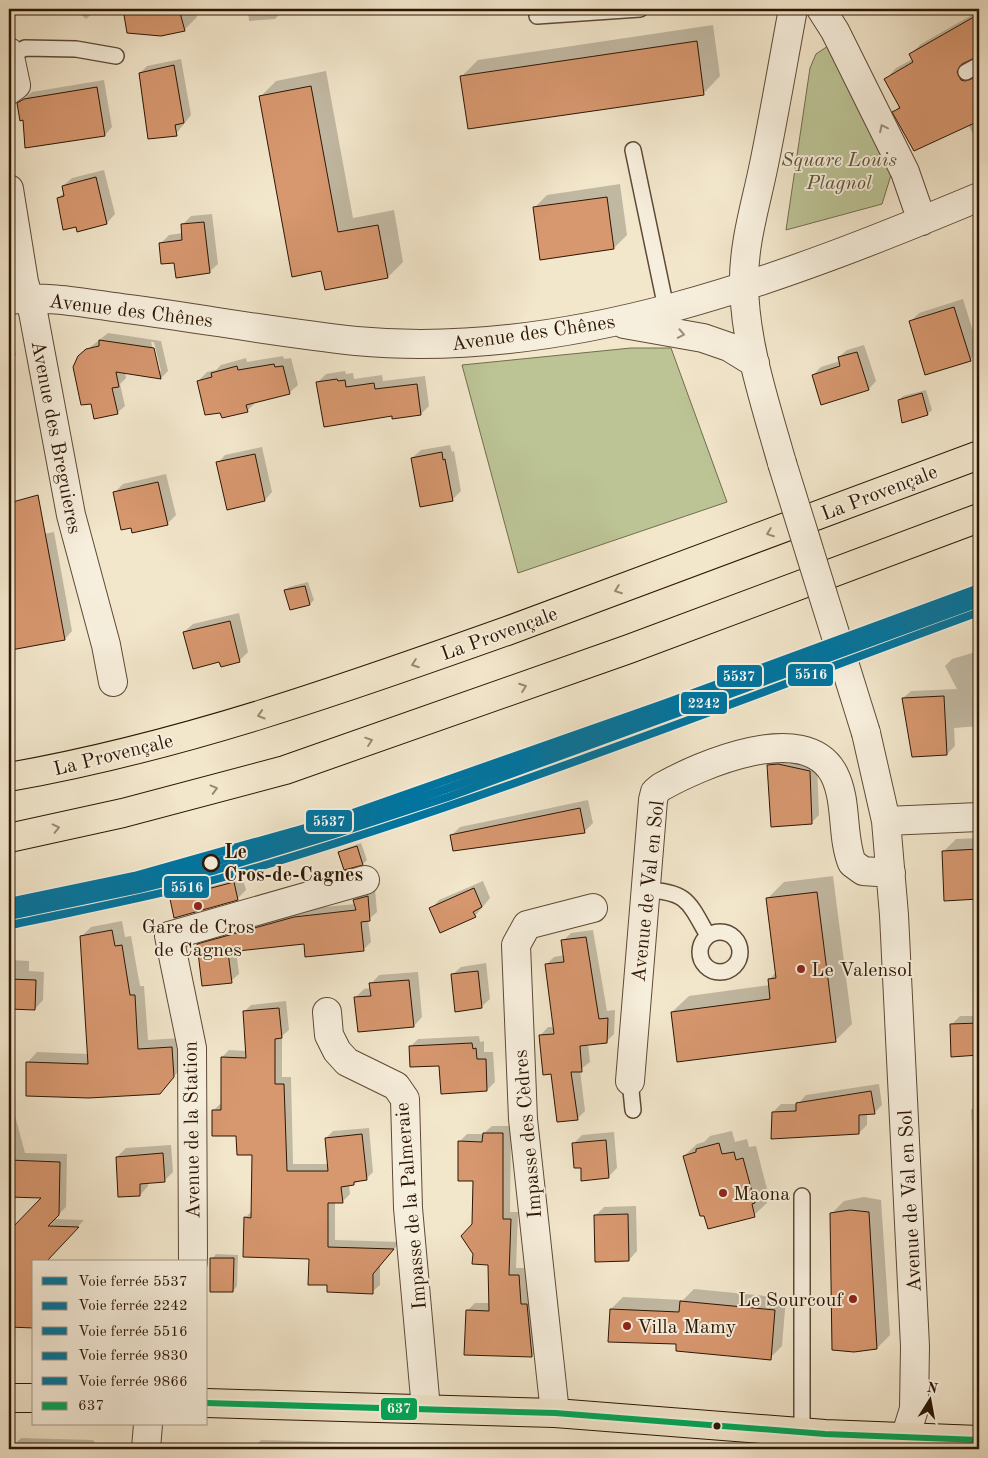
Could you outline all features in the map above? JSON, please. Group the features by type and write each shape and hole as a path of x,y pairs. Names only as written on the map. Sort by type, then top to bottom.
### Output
{"main road":[{"name":"La Provençale","path":"9,777 145,747 259,716 403,668 552,614 979,455"},
{"path":"9,838 123,813 285,770 629,649 979,518"},
{"path":"9,1398 32,1398"},
{"path":"208,1403 555,1413 802,1432 979,1440"}],"street":[{"name":"Avenue de Val en Sol","path":"793,9 770,135 746,250 744,285 746,314 756,363 782,463 866,733 886,821 891,873 915,1346 914,1409 905,1438"},
{"path":"820,9 835,31 905,172 922,221"},
{"path":"9,54 16,85 9,90"},
{"name":"Avenue des Breguieres","path":"9,189 19,298 71,515 106,645 113,682"},
{"name":"Avenue des Chênes","path":"19,298 314,336 397,344 456,344 504,340 615,322 744,285 922,221 979,197"},
{"path":"615,322 703,338 729,347 756,363"},
{"name":"Avenue de Val en Sol","path":"630,1081 655,792 673,780 744,753 772,747 791,748 818,756 834,773 841,793 852,863 864,871 891,873"},
{"path":"886,821 979,817"},
{"name":"Avenue de la Station","path":"193,1260 192,1048 169,936 365,880"},
{"name":"Impasse des Cèdres","path":"555,1413 523,1119 516,945 527,926 593,908"},
{"name":"Impasse de la Palmeraie","path":"327,1012 329,1035 337,1051 347,1062 396,1086 405,1099 408,1208 426,1409"},
{"path":"146,1449 148,1426"}],"lane":[{"path":"536,16 640,9"},
{"path":"9,54 25,48 76,49 116,56"},
{"path":"633,150 666,308"},
{"path":"646,890 668,890 683,898 695,912 708,936"},
{"name":"Avenue de Val en Sol","path":"630,1081 633,1110"},
{"path":"802,1196 802,1432"}],"green space":[{"name":"Square Louis Plagnol","path":"828,46 891,175 882,204 786,230 810,68 816,54"},
{"path":"631,348 671,348 727,502 518,573 462,365"}],"building":[{"path":"123,9 179,9 185,31 161,36 127,33"},
{"path":"979,14 979,56 962,64 957,72 961,80 965,81 979,76 979,121 914,151 892,112 900,108 884,79 913,62 909,54"},
{"path":"697,41 704,95 468,129 460,76"},
{"path":"174,65 184,123 175,125 177,136 148,139 139,73"},
{"path":"311,86 338,232 378,225 388,278 325,290 321,271 292,277 259,96"},
{"path":"97,87 105,136 25,148 23,120 20,121 17,103 24,99"},
{"path":"96,177 107,224 77,232 76,227 63,230 57,198 64,196 62,186"},
{"path":"607,197 614,249 540,260 533,207"},
{"path":"204,222 210,273 176,278 174,263 161,264 159,243 182,240 181,224"},
{"path":"954,307 971,361 925,375 909,321"},
{"path":"99,340 154,348 161,379 116,372 119,387 112,388 118,414 94,419 91,404 81,405 73,367 78,356 86,349 99,346"},
{"path":"857,352 869,390 821,405 812,375 840,366 838,357"},
{"path":"274,364 275,367 283,366 290,394 246,405 248,412 222,418 220,413 205,415 197,381 212,377 211,373 237,366 238,370"},
{"path":"337,379 338,381 345,380 346,387 374,383 375,389 417,384 421,415 392,419 392,416 324,427 316,382"},
{"path":"922,393 928,415 902,423 898,400"},
{"path":"442,452 453,501 420,507 411,458"},
{"path":"255,454 265,501 227,510 216,462"},
{"path":"158,482 168,525 132,533 131,528 121,530 113,492"},
{"path":"38,495 65,640 11,650 9,637 9,503"},
{"path":"305,586 310,605 290,610 284,590"},
{"path":"230,621 240,662 221,667 219,662 193,669 183,632"},
{"path":"944,696 947,755 912,757 902,698"},
{"path":"778,764 810,771 812,824 771,827 767,765"},
{"path":"580,808 585,833 453,851 450,835"},
{"path":"357,846 363,865 344,870 338,852"},
{"path":"979,849 979,899 944,901 942,851"},
{"name":"Gare de Cros de Cagnes","path":"234,882 238,900 174,918 170,899"},
{"path":"474,888 482,907 473,912 476,917 440,933 429,908"},
{"name":"Le Valensol","path":"817,892 836,1042 677,1062 671,1012 770,999 768,979 776,978 766,898"},
{"path":"368,896 370,921 361,922 364,951 305,957 304,944 228,952 232,983 202,986 197,944 294,917 356,910 353,900"},
{"path":"112,930 115,946 122,945 130,995 135,995 138,1049 172,1047 174,1077 160,1094 89,1098 26,1096 26,1062 88,1064 80,936"},
{"path":"586,937 599,1019 608,1018 607,1043 580,1046 582,1072 571,1072 578,1120 557,1122 551,1074 543,1075 539,1035 554,1034 545,964 564,962 561,940"},
{"path":"478,971 482,1008 455,1012 451,974"},
{"path":"9,979 36,980 35,1010 9,1009"},
{"path":"409,980 414,1027 358,1032 354,997 371,996 369,983"},
{"path":"279,1008 282,1038 275,1039 275,1084 284,1084 287,1171 328,1171 325,1138 362,1134 367,1180 341,1187 343,1203 328,1203 328,1247 394,1249 373,1274 373,1294 327,1292 327,1285 308,1285 309,1259 243,1257 244,1217 251,1218 252,1155 237,1155 236,1136 212,1136 212,1110 221,1110 221,1057 246,1058 243,1011"},
{"path":"979,1023 979,1055 951,1057 950,1024"},
{"path":"472,1043 473,1049 476,1048 477,1059 486,1059 487,1091 441,1094 439,1066 410,1067 409,1046"},
{"path":"871,1091 875,1114 859,1115 859,1134 771,1139 772,1112 796,1111 796,1103"},
{"path":"483,1133 503,1133 503,1219 511,1219 509,1275 519,1275 521,1304 527,1304 532,1357 464,1355 466,1310 489,1311 488,1265 472,1264 473,1254 461,1236 472,1224 473,1181 458,1181 458,1141 482,1142"},
{"path":"606,1140 609,1178 581,1181 581,1168 574,1168 572,1143"},
{"name":"Maona","path":"719,1143 722,1154 734,1152 736,1160 743,1158 755,1203 752,1204 755,1217 708,1229 704,1216 700,1216 683,1156 696,1152 696,1149"},
{"path":"163,1153 165,1182 140,1184 140,1196 118,1197 116,1157"},
{"path":"9,1160 60,1162 59,1215 48,1226 79,1227 48,1260 32,1260 32,1328 9,1327 9,1231 41,1198 9,1197"},
{"name":"Le Sourcouf","path":"850,1210 869,1212 877,1349 854,1352 832,1350 830,1213"},
{"path":"628,1214 629,1261 595,1262 594,1215"},
{"path":"210,1258 234,1258 233,1292 210,1292"},
{"path":"680,1301 775,1310 771,1360 676,1351 676,1344 608,1342 610,1309 679,1312"}],"rail line":[{"name":"5537","path":"9,902 134,876 330,821 663,704 979,588"},
{"name":"9866","path":"9,907 214,862 329,827 445,789 976,595"},
{"name":"9830","path":"11,911 136,884 333,829 666,712 979,597"},
{"name":"2242","path":"9,916 139,889 216,870 332,835 448,797 979,603"},
{"name":"5516","path":"11,925 195,885 413,818 602,752 979,612"}],"transit line":[{"name":"637","path":"208,1403 555,1413 825,1434 979,1440"}],"place":[{"name":"Le Cros-de-Cagnes","path":"211,863"},
{"name":"Gare de Cros de Cagnes","path":"198,906"},
{"name":"Le Valensol","path":"801,969"},
{"name":"Maona","path":"723,1193"},
{"name":"Le Sourcouf","path":"853,1299"},
{"name":"Villa Mamy","path":"627,1326"}]}
